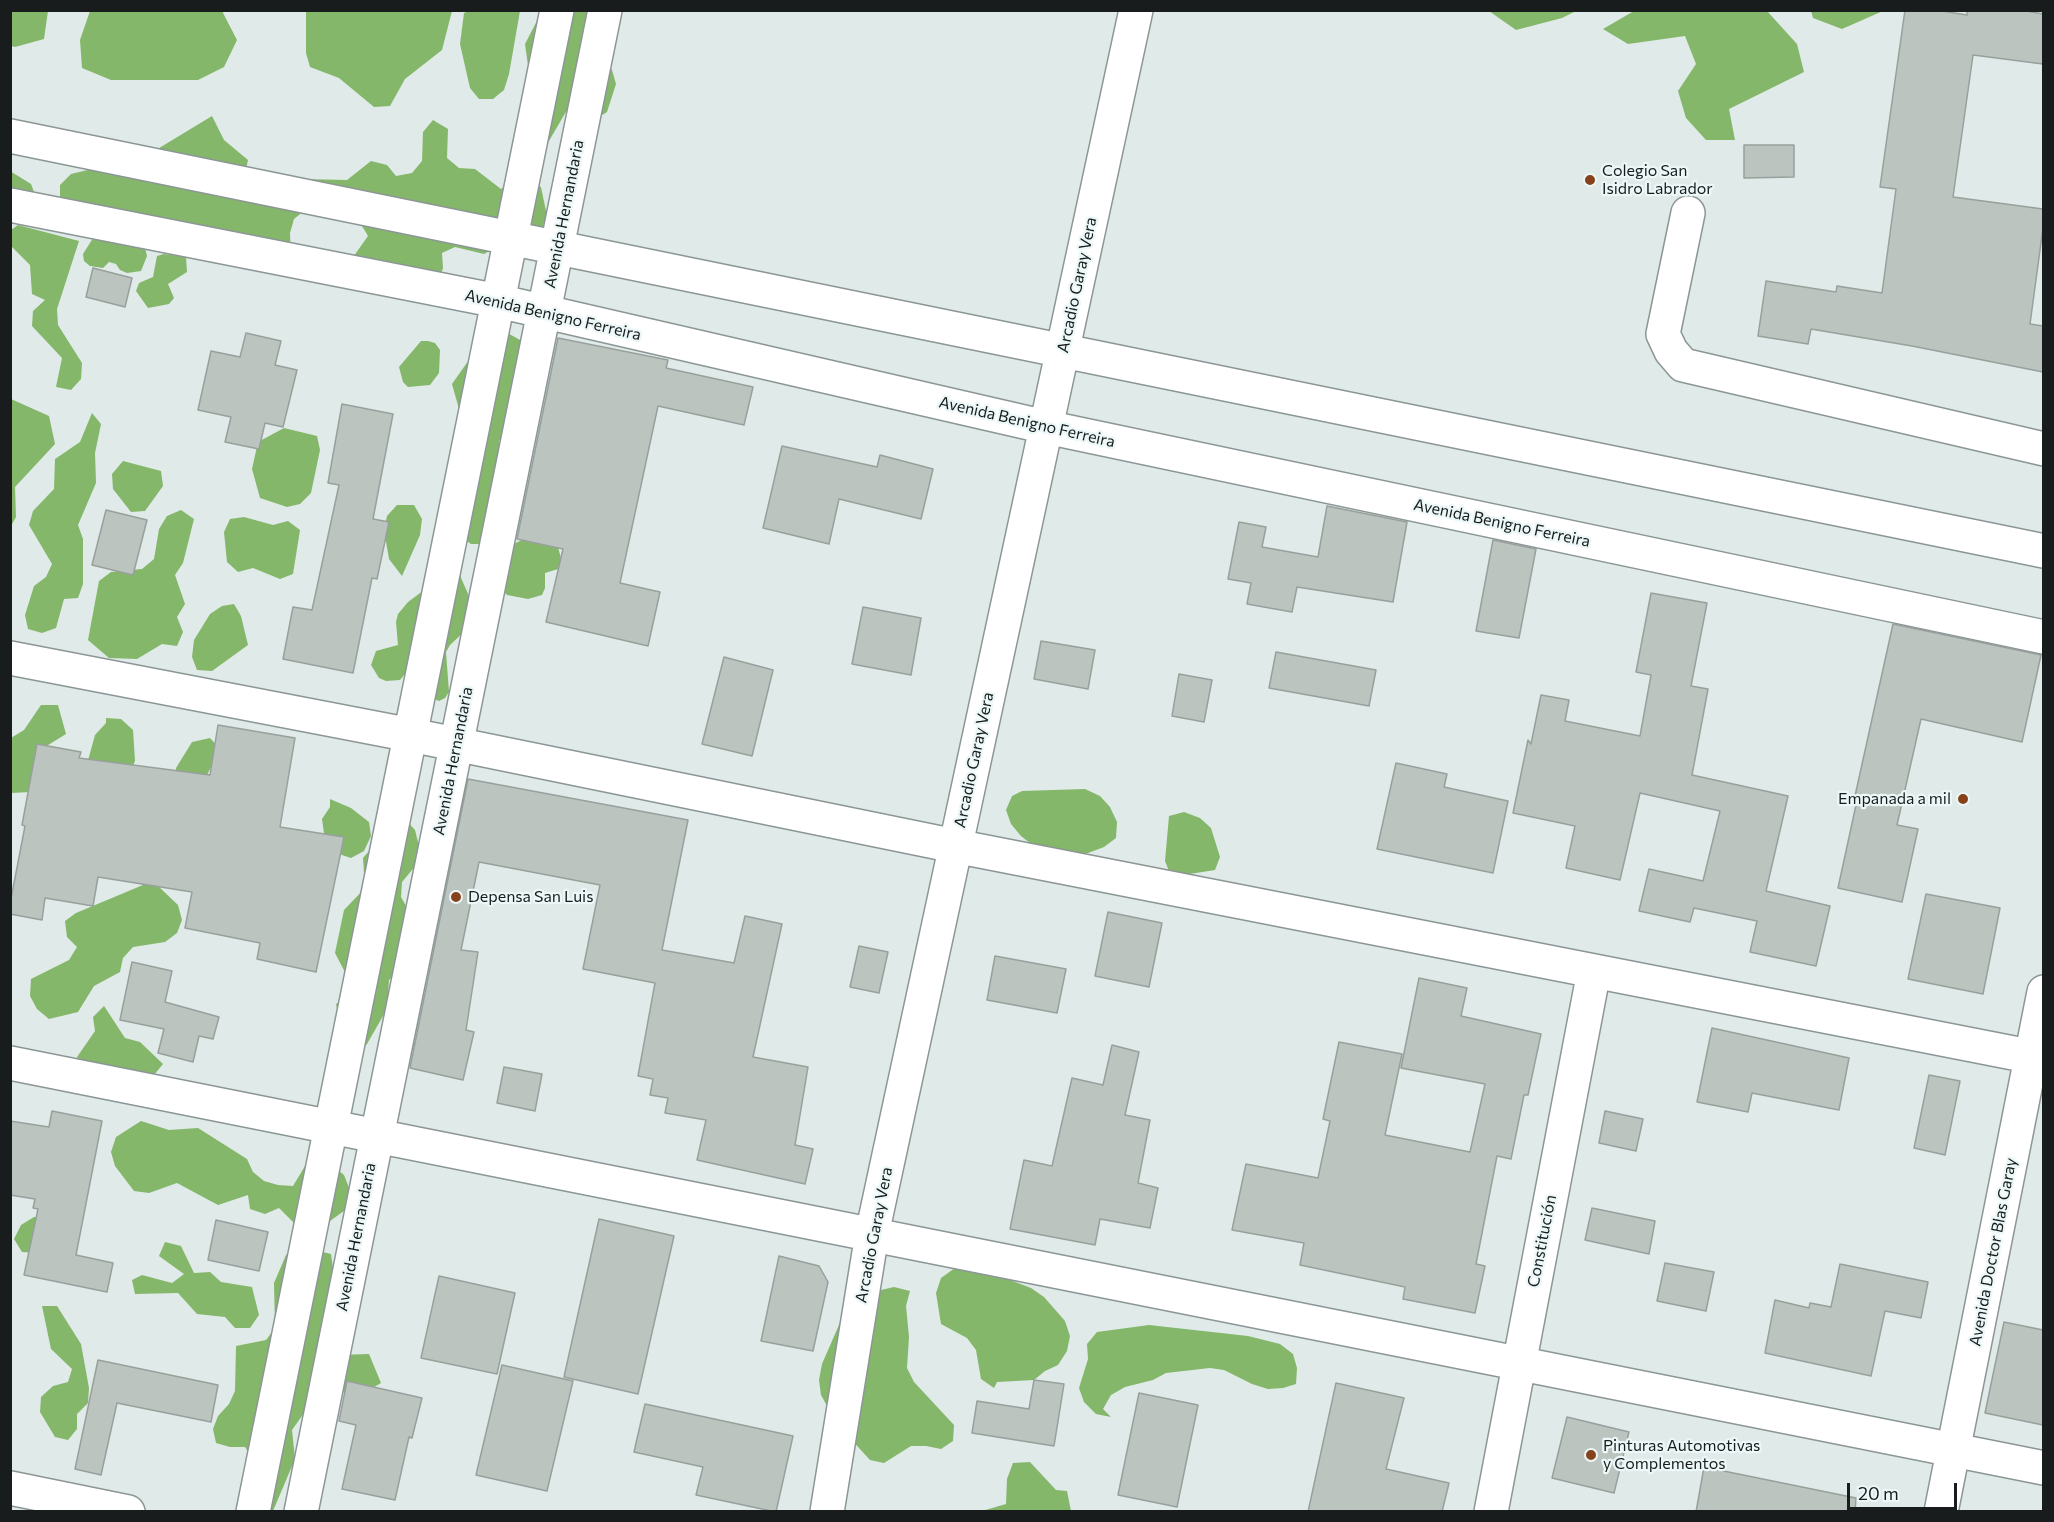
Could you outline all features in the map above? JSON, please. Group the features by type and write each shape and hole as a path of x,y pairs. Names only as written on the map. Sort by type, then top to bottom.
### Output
{"street":[{"path":"254,1512 557,10"},
{"name":"Avenida Hernandaria","path":"301,1512 605,10"},
{"name":"Arcadio Garay Vera","path":"827,1512 872,1234 1136,10"},
{"path":"10,136 2043,551"},
{"name":"Avenida Benigno Ferreira","path":"10,205 498,301 1046,427 2043,638"},
{"path":"1688,213 1663,334 1671,351 1683,365 2043,449"},
{"path":"10,658 411,735 955,846 2037,1058"},
{"name":"Constitución","path":"1491,1512 1594,971"},
{"name":"Avenida Doctor Blas Garay","path":"1941,1512 2037,1058 2043,992"},
{"path":"10,1063 2043,1468"},
{"path":"10,1488 128,1512"}],"green space":[{"path":"224,10 223,13 237,40 224,67 198,80 111,80 82,68 80,40 90,11"},
{"path":"306,10 452,11 442,50 405,79 390,106 374,107 339,78 310,67 306,53"},
{"path":"1811,10 1883,11 1842,29 1813,18"},
{"path":"10,11 48,11 44,39 15,47 11,46"},
{"path":"469,11 520,11 509,74 504,90 493,99 479,99 470,88 460,44 464,13"},
{"path":"542,11 616,11 593,45 612,70 616,84 607,112 594,120 567,110 546,146 533,151 531,87 525,44"},
{"path":"1489,11 1576,11 1562,18 1516,30"},
{"path":"1634,11 1767,11 1797,44 1804,72 1729,109 1735,140 1706,140 1686,118 1678,91 1696,64 1685,36 1628,44 1603,29"},
{"path":"212,116 224,140 248,160 242,188 248,202 263,200 305,210 294,219 290,233 291,262 60,200 60,185 71,174 146,156"},
{"path":"433,120 448,129 447,158 459,168 475,169 501,189 513,181 528,180 541,187 547,216 541,230 498,246 484,254 455,247 442,253 443,268 438,282 351,260 368,236 353,211 303,179 347,180 371,161 387,165 396,176 412,173 422,161 423,132"},
{"path":"10,171 31,184 34,192 30,198 11,208"},
{"path":"18,225 79,241 57,309 58,325 82,363 81,379 71,390 56,387 62,358 32,326 33,311 45,300 32,294 30,265 11,246 11,230"},
{"path":"95,235 111,243 133,240 140,243 145,248 147,256 141,271 127,273 120,270 116,264 109,262 103,268 90,266 84,261 83,254"},
{"path":"164,254 186,257 187,272 168,284 174,298 169,304 148,308 136,291 139,283 153,277 157,256"},
{"path":"504,331 529,345 519,416 499,441 501,485 487,544 471,544 445,527 464,427 452,384 478,347"},
{"path":"421,341 435,343 440,350 439,373 430,385 408,387 403,382 399,367"},
{"path":"11,399 49,416 55,444 15,487 16,517 11,526"},
{"path":"92,413 101,424 95,453 96,483 78,525 83,539 83,584 78,598 64,599 56,628 42,633 28,629 25,615 34,586 46,577 52,564 29,525 33,511 54,489 55,459 80,442"},
{"path":"284,428 317,436 320,450 311,493 300,504 287,507 260,498 252,469 258,442"},
{"path":"123,461 161,471 163,486 145,511 131,512 113,489 112,474"},
{"path":"397,505 414,505 422,519 420,535 402,576 389,559 384,530 387,516"},
{"path":"181,510 194,519 183,563 175,575 185,604 177,617 183,632 177,646 162,644 137,659 109,658 88,640 99,581 111,572 142,569 154,559 159,529 167,516"},
{"path":"244,517 273,525 288,521 300,530 293,574 280,579 253,568 238,572 227,562 224,532 230,519"},
{"path":"522,540 558,547 562,562 558,569 545,573 545,588 542,595 528,599 507,595 486,574 493,554"},
{"path":"456,566 468,594 471,616 466,630 446,652 449,692 439,701 425,695 409,669 400,680 386,681 379,678 371,665 376,651 398,645 396,622 398,614 408,602"},
{"path":"234,604 241,616 248,645 212,671 197,670 192,657 194,640 210,614 222,606"},
{"path":"41,705 58,705 66,734 40,750 31,792 11,793 11,738 24,730"},
{"path":"106,718 121,719 133,730 135,761 129,775 87,764 95,735 106,723"},
{"path":"210,738 220,749 200,789 176,783 176,768 192,742"},
{"path":"1085,789 1100,796 1110,807 1117,822 1116,838 1104,847 1088,853 1059,857 1044,854 1021,836 1011,824 1006,810 1012,796 1022,791"},
{"path":"330,799 351,808 369,822 371,836 364,851 351,858 336,853 325,841 322,819 330,807"},
{"path":"1184,812 1200,818 1211,828 1220,857 1215,870 1183,875 1169,871 1165,861 1169,816"},
{"path":"406,820 415,830 422,858 402,882 401,897 422,935 423,949 389,980 387,1009 329,1101 325,1072 335,1060 342,1033 336,1004 349,996 349,980 335,953 344,910 365,888 363,858 392,824"},
{"path":"143,885 157,885 178,905 182,920 177,933 165,942 133,947 123,958 120,972 94,986 78,1012 49,1019 37,1009 30,996 31,979 69,960 77,947 67,937 65,921 76,913"},
{"path":"104,1006 125,1038 140,1042 163,1064 154,1075 125,1078 83,1071 77,1057 95,1031 93,1017"},
{"path":"141,1121 169,1130 198,1128 247,1159 253,1172 264,1181 278,1185 293,1186 305,1166 319,1162 333,1166 344,1175 355,1203 330,1221 300,1229 279,1208 265,1214 250,1209 248,1195 218,1205 177,1183 149,1193 134,1191 115,1166 111,1152 116,1137"},
{"path":"34,1217 60,1218 66,1255 22,1252 14,1239 21,1225"},
{"path":"165,1242 181,1246 194,1273 210,1272 221,1282 252,1287 259,1315 250,1328 235,1328 225,1317 197,1314 178,1293 135,1294 132,1280 142,1275 172,1283 184,1274 159,1256"},
{"path":"298,1246 331,1254 339,1311 319,1333 339,1355 369,1354 381,1383 355,1398 329,1385 309,1406 292,1430 295,1459 273,1511 262,1511 253,1459 245,1447 230,1447 216,1443 213,1429 218,1416 229,1404 235,1391 236,1346 266,1340 275,1328 274,1283 286,1255"},
{"path":"955,1268 986,1271 1031,1288 1044,1297 1065,1321 1070,1336 1067,1351 1058,1365 1045,1371 1034,1380 997,1382 994,1388 981,1379 976,1350 967,1338 941,1324 936,1293 941,1278"},
{"path":"894,1287 910,1291 906,1306 909,1337 907,1368 914,1382 954,1425 953,1441 941,1449 911,1446 884,1463 870,1460 837,1424 821,1395 819,1380 822,1364 842,1318 852,1304 864,1294"},
{"path":"42,1306 57,1306 81,1344 89,1388 88,1403 77,1414 77,1429 68,1440 55,1437 40,1412 41,1397 53,1386 68,1382 72,1369 51,1349"},
{"path":"1149,1325 1248,1336 1280,1344 1293,1354 1297,1368 1296,1384 1268,1389 1224,1370 1210,1368 1166,1373 1153,1380 1125,1387 1111,1395 1103,1409 1111,1417 1096,1414 1084,1402 1079,1388 1088,1359 1087,1344 1097,1332"},
{"path":"1030,1462 1056,1490 1067,1491 1071,1511 982,1511 1006,1504 1007,1479 1013,1463"}],"building":[{"path":"1905,10 1936,10 1967,15 1967,10 2021,10 2043,14 2043,64 1973,55 1953,197 2043,209 2043,228 2030,324 2043,326 2043,372 1811,329 1808,344 1758,336 1766,281 1836,292 1837,286 1882,293 1896,189 1880,187"},
{"path":"1744,145 1794,145 1794,177 1744,178"},
{"path":"93,268 132,278 125,307 86,297"},
{"path":"246,333 281,341 275,365 297,370 283,427 265,423 259,449 225,442 231,417 198,410 211,351 240,357"},
{"path":"558,338 668,360 666,368 753,387 744,425 658,406 620,583 660,592 648,646 546,622 563,549 517,539"},
{"path":"342,404 393,414 373,519 389,522 377,579 372,578 353,673 283,659 293,607 312,610 339,485 328,483"},
{"path":"782,446 877,467 880,455 933,469 921,519 839,499 829,544 763,528"},
{"path":"1327,506 1407,522 1393,602 1297,587 1292,612 1247,604 1251,583 1228,579 1239,522 1266,527 1262,547 1318,557"},
{"path":"106,510 147,520 133,575 92,565"},
{"path":"1493,540 1536,549 1519,638 1476,631"},
{"path":"1651,593 1707,603 1691,686 1708,689 1692,775 1788,796 1766,891 1830,906 1816,966 1750,952 1757,921 1694,908 1690,922 1639,911 1649,869 1703,881 1720,811 1640,793 1620,880 1566,868 1575,826 1513,813 1528,740 1531,744 1541,695 1569,700 1565,721 1640,736 1651,675 1636,672"},
{"path":"863,607 921,618 911,675 852,664"},
{"path":"1893,624 2041,655 2022,742 1921,719 1897,825 1918,829 1902,902 1838,888 1856,805 1853,805"},
{"path":"1041,641 1095,650 1088,689 1034,679"},
{"path":"1276,652 1376,670 1369,706 1269,688"},
{"path":"724,657 773,670 752,756 702,744"},
{"path":"1179,674 1212,680 1204,722 1172,716"},
{"path":"218,725 295,738 280,827 344,837 316,972 257,959 260,943 185,928 192,892 98,877 93,906 45,898 42,920 10,914 25,826 22,825 37,744 81,752 79,758 210,775"},
{"path":"1396,763 1447,774 1444,787 1508,801 1493,873 1377,849"},
{"path":"468,779 688,820 662,950 734,963 745,916 782,924 753,1057 808,1067 795,1145 813,1149 805,1184 697,1160 706,1120 665,1113 668,1098 650,1095 653,1079 638,1076 655,983 583,969 600,885 479,862 461,950 478,952 466,1030 474,1032 463,1080 410,1068"},
{"path":"1926,894 2000,908 1983,994 1908,979"},
{"path":"1108,912 1162,923 1149,987 1095,976"},
{"path":"859,946 888,952 879,993 850,987"},
{"path":"995,956 1066,969 1057,1013 987,1000"},
{"path":"132,962 172,971 165,1002 219,1017 213,1039 199,1036 193,1062 158,1053 164,1029 120,1020"},
{"path":"1419,978 1467,988 1461,1016 1541,1034 1528,1095 1524,1095 1511,1159 1497,1156 1476,1264 1485,1266 1475,1313 1403,1299 1405,1287 1300,1265 1304,1243 1232,1230 1246,1164 1318,1178 1330,1121 1323,1119 1339,1042 1402,1054 1385,1135 1470,1152 1485,1084 1401,1068"},
{"path":"1712,1028 1849,1058 1839,1110 1752,1093 1748,1112 1697,1102"},
{"path":"1112,1045 1139,1052 1125,1115 1150,1120 1138,1183 1158,1188 1150,1228 1100,1219 1095,1245 1010,1229 1024,1160 1052,1166 1072,1078 1103,1085"},
{"path":"504,1067 542,1074 535,1111 497,1103"},
{"path":"1929,1075 1960,1081 1945,1155 1914,1148"},
{"path":"52,1111 102,1121 76,1255 113,1263 107,1292 24,1275 38,1209 33,1208 35,1199 10,1195 10,1121 49,1127"},
{"path":"1605,1111 1643,1119 1636,1151 1599,1143"},
{"path":"1592,1208 1655,1221 1649,1254 1585,1240"},
{"path":"599,1219 674,1236 638,1394 564,1377"},
{"path":"216,1220 268,1232 259,1271 208,1260"},
{"path":"779,1256 819,1266 828,1282 813,1351 761,1341"},
{"path":"1665,1263 1714,1272 1706,1311 1657,1301"},
{"path":"1840,1264 1928,1282 1921,1318 1885,1311 1871,1376 1765,1353 1775,1300 1809,1308 1810,1303 1831,1307"},
{"path":"439,1276 515,1293 497,1374 421,1358"},
{"path":"2004,1322 2043,1330 2043,1425 1985,1413"},
{"path":"98,1360 218,1385 211,1422 117,1403 101,1475 75,1469"},
{"path":"502,1365 573,1381 547,1491 476,1475"},
{"path":"1034,1380 1064,1384 1054,1446 972,1433 977,1401 1029,1409"},
{"path":"347,1381 422,1398 412,1438 409,1437 395,1500 342,1489 356,1425 339,1421"},
{"path":"1336,1383 1404,1398 1386,1469 1449,1483 1442,1512 1308,1512"},
{"path":"1139,1393 1198,1405 1177,1507 1118,1495"},
{"path":"645,1404 793,1436 776,1512 696,1495 703,1467 634,1452"},
{"name":"Pinturas Automotivas y Complementos","path":"1567,1417 1629,1432 1614,1493 1552,1478"},
{"path":"1704,1467 1856,1498 1855,1512 1696,1512"}],"place":[{"name":"Colegio San Isidro Labrador","path":"1590,180"},
{"name":"Empanada a mil","path":"1963,799"},
{"name":"Depensa San Luis","path":"456,897"},
{"name":"Pinturas Automotivas y Complementos","path":"1591,1455"}]}
